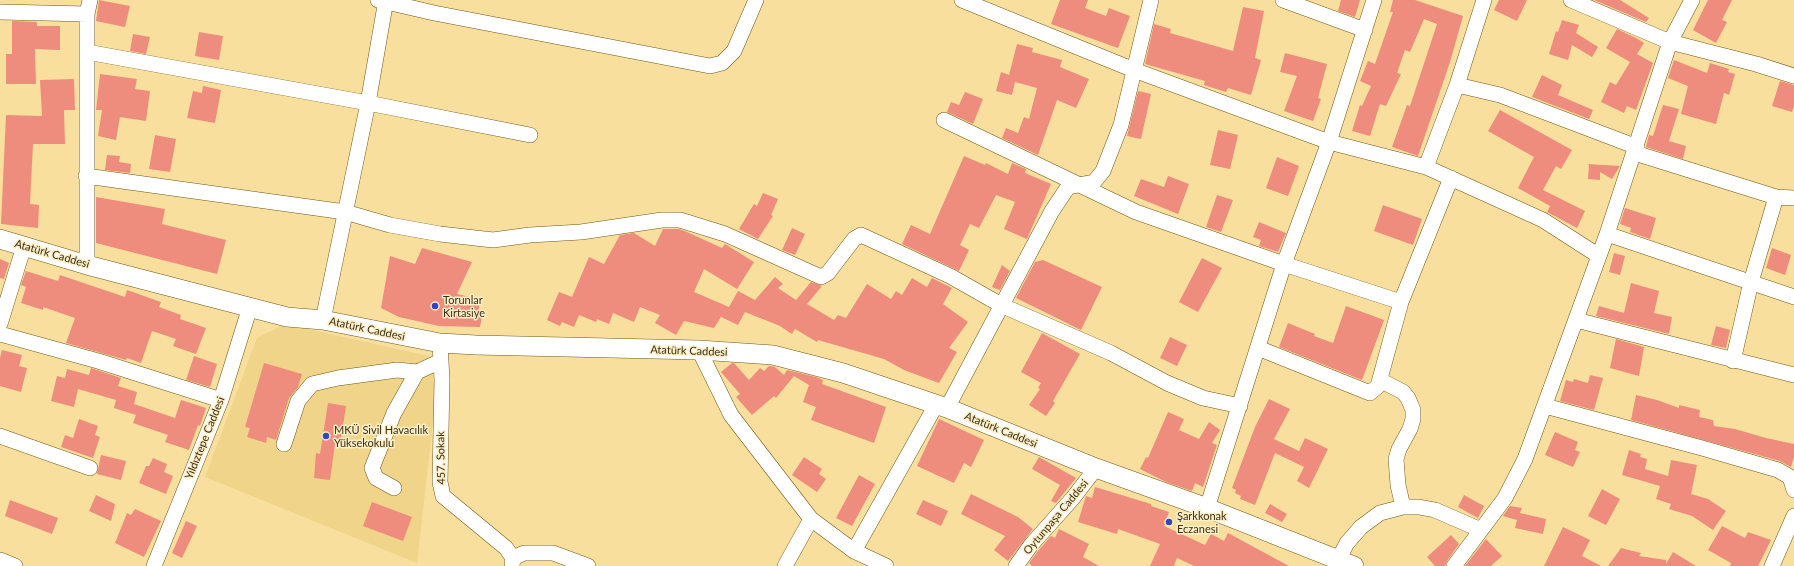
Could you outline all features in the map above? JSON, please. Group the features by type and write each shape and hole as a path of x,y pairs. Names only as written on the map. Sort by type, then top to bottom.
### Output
{"main road":[{"name":"Atatürk Caddesi","path":"0,239 87,265 287,317 323,320 398,336 441,352 476,345 700,350 773,355 843,373 941,407 1096,468 1207,508 1346,563"}],"street":[{"path":"323,320 368,103 383,0 434,13 710,66 722,63 731,56 756,0"},
{"path":"962,0 1134,70 1329,142 1426,167 1543,220 1599,256"},
{"path":"854,551 1003,306 1052,211 1068,187 1094,182 1103,171 1121,125 1151,0"},
{"path":"1283,0 1365,30"},
{"path":"1207,508 1284,264 1329,142 1374,0"},
{"path":"1426,167 1457,85 1484,0"},
{"path":"1571,0 1670,42 1756,64 1794,76"},
{"path":"1454,566 1505,498 1518,476 1607,234 1636,150 1670,42 1692,0"},
{"path":"0,12 88,7 86,176 87,265"},
{"path":"87,52 368,103 530,135"},
{"path":"1457,85 1500,95 1636,150 1776,197 1794,198"},
{"path":"944,120 1081,184 1136,212 1284,264 1401,302"},
{"path":"86,176 345,212 390,225 440,234 493,240 581,232 662,220 680,220 725,234 821,277 828,274 854,240 861,235 950,276 1003,306 1111,353 1167,383 1203,398 1240,406"},
{"path":"1258,348 1370,393 1378,386 1401,302 1451,178"},
{"path":"1733,361 1751,282 1776,197"},
{"path":"1607,234 1794,297"},
{"path":"0,324 24,246"},
{"name":"Yıldıztepe Caddesi","path":"154,566 221,400 250,307"},
{"path":"1576,320 1733,361 1794,375"},
{"path":"0,334 98,361 221,400"},
{"path":"700,350 731,415 811,519 854,551 886,566"},
{"path":"394,488 376,478 372,468 394,413 417,372 441,352"},
{"name":"457. Sokak","path":"441,352 440,482 443,496 498,541 512,562"},
{"path":"284,444 298,401 312,384 338,378 397,370 417,372"},
{"path":"1380,380 1403,392 1408,398 1413,410 1413,420 1410,429 1399,449 1396,459 1398,484 1403,507"},
{"path":"1545,406 1778,470 1793,479"},
{"path":"0,436 90,468"},
{"name":"Oytunpaşa Caddesi","path":"1016,566 1031,545 1073,498 1096,468"},
{"path":"1346,563 1347,543 1360,527 1380,513 1403,507 1419,507 1435,510 1481,530"},
{"path":"1772,566 1794,516"},
{"path":"785,566 811,519"},
{"path":"512,562 524,553 553,553 588,566"},
{"path":"0,560 15,566"}],"shaded area":[{"name":"MKÜ Sivil Havacılık Yüksekokulu","path":"285,324 429,356 436,395 417,563 205,477 257,338"}],"building":[{"path":"99,0 130,6 125,27 96,21"},
{"path":"1060,0 1088,0 1085,8 1106,16 1109,8 1130,16 1118,48 1051,24"},
{"path":"1341,0 1360,0 1355,17 1338,11"},
{"path":"1393,0 1415,0 1463,16 1450,62 1418,156 1392,147 1407,105 1410,106 1437,24 1424,19 1410,52 1405,50 1397,73 1401,74 1386,106 1380,104 1370,136 1352,131 1360,105 1362,106 1371,86 1360,81 1368,61 1375,64 1393,12 1390,12"},
{"path":"1499,0 1527,0 1517,21 1494,10"},
{"path":"1594,0 1620,0 1649,18 1646,22"},
{"path":"1708,0 1732,0 1722,20 1727,22 1716,43 1693,30"},
{"path":"1243,7 1264,11 1255,58 1261,60 1251,95 1228,88 1226,92 1204,85 1205,81 1145,64 1154,24 1171,29 1170,33 1233,51"},
{"path":"1562,20 1579,25 1576,33 1598,47 1592,57 1572,45 1568,60 1549,54 1556,31 1558,32"},
{"path":"12,21 37,22 37,26 60,26 60,50 35,49 36,84 6,84 6,54 12,54"},
{"path":"1617,29 1644,43 1637,54 1653,63 1636,110 1627,106 1624,113 1601,102 1610,82 1616,85 1630,62 1606,48"},
{"path":"199,32 223,36 219,60 195,56"},
{"path":"133,34 150,37 146,54 130,51"},
{"path":"1017,44 1033,48 1032,52 1062,60 1060,67 1089,79 1076,108 1057,100 1038,155 1002,138 1006,128 1018,133 1024,117 1029,119 1037,88 1015,82 1012,95 996,91 1001,72 1009,75"},
{"path":"1285,53 1327,64 1318,98 1321,99 1313,121 1284,111 1297,76 1280,72"},
{"path":"1674,60 1707,73 1710,63 1729,69 1728,72 1735,74 1729,95 1724,93 1716,124 1681,114 1688,86 1668,78"},
{"path":"100,74 137,79 135,89 150,91 146,121 120,117 116,140 98,136 102,110 96,110"},
{"path":"1542,75 1562,85 1558,95 1593,110 1589,119 1532,97"},
{"path":"74,79 75,110 64,110 65,144 33,144 30,204 39,205 38,228 1,224 6,115 42,116 40,80"},
{"path":"1780,81 1794,85 1794,106 1792,112 1772,106"},
{"path":"203,86 221,90 215,123 187,118 193,91 202,93"},
{"path":"1138,91 1151,94 1141,139 1127,136"},
{"path":"965,92 983,99 973,124 947,112 951,102 959,105"},
{"path":"1663,105 1679,109 1669,141 1686,146 1683,159 1646,147 1649,135 1653,136"},
{"path":"1500,110 1572,150 1561,169 1556,166 1543,190 1585,211 1577,228 1547,212 1550,206 1518,188 1534,157 1488,131"},
{"path":"1218,130 1238,135 1230,169 1210,165"},
{"path":"155,135 176,139 170,172 149,169"},
{"path":"107,155 120,156 119,162 131,164 130,173 105,170"},
{"path":"964,156 985,165 986,163 1008,174 1012,163 1026,169 1025,173 1051,184 1027,239 1004,229 1015,202 996,195 979,228 970,224 960,245 969,250 959,271 902,244 911,225 930,234"},
{"path":"1277,157 1299,166 1288,196 1266,188"},
{"path":"1587,164 1620,166 1612,179 1600,172 1600,180 1588,179 1589,165"},
{"path":"1168,176 1189,184 1178,214 1134,196 1141,179 1164,187"},
{"path":"763,193 778,199 771,215 773,216 758,239 739,229 754,204 757,206"},
{"path":"1217,195 1233,200 1221,232 1206,227"},
{"path":"96,197 165,209 162,224 226,240 217,274 96,243"},
{"path":"1383,205 1422,219 1413,245 1374,231"},
{"path":"1625,208 1656,218 1650,239 1630,232 1631,228 1620,224"},
{"path":"1259,222 1286,233 1278,252 1259,246 1261,240 1253,237"},
{"path":"792,228 805,234 795,255 782,250"},
{"path":"663,229 679,229 722,248 725,244 754,262 737,289 704,269 694,292 729,307 738,291 755,300 775,277 783,284 778,288 796,300 811,282 822,286 807,304 834,320 838,315 846,318 867,284 891,299 896,291 902,295 912,278 927,287 932,278 952,288 943,304 968,322 949,348 957,352 939,383 904,370 884,359 818,340 817,342 795,329 792,334 780,326 745,312 738,325 721,317 714,328 684,321 676,335 655,323 660,315 640,307 634,322 613,313 609,324 597,319 596,322 579,315 574,327 562,322 560,326 547,320 559,292 572,297 589,257 604,264 620,235 634,233 655,246"},
{"path":"422,248 472,262 457,294 479,299 479,310 483,311 480,327 439,326 399,317 381,308 390,256 415,264"},
{"path":"1772,248 1791,255 1785,275 1766,268"},
{"path":"1614,253 1625,256 1620,275 1609,272"},
{"path":"1202,258 1222,268 1198,312 1179,302"},
{"path":"0,259 9,263 4,279 0,278"},
{"path":"1043,260 1102,287 1081,330 1016,298 1035,262"},
{"path":"1002,265 1010,271 1000,290 992,287"},
{"path":"26,271 58,281 60,275 125,297 127,290 161,302 159,307 181,315 180,319 206,328 196,354 173,346 176,339 152,331 141,363 127,358 126,360 66,343 75,318 43,307 43,310 21,303 26,287 21,285"},
{"path":"1631,283 1659,291 1654,313 1672,317 1669,334 1596,316 1599,306 1624,313"},
{"path":"1346,306 1384,320 1362,380 1279,347 1288,323 1315,334 1314,336 1333,343"},
{"path":"1716,326 1730,330 1726,348 1711,345"},
{"path":"1042,333 1080,354 1053,401 1055,403 1046,416 1029,405 1040,389 1038,388 1041,383 1021,372"},
{"path":"1170,337 1187,345 1177,366 1160,358"},
{"path":"1616,339 1644,347 1639,376 1610,368"},
{"path":"2,350 22,355 19,366 27,368 21,392 0,386 0,358"},
{"path":"194,356 217,364 210,387 186,380"},
{"path":"264,363 302,374 298,387 289,398 276,440 267,437 266,443 247,437 250,428 245,427"},
{"path":"734,363 749,380 760,368 764,371 771,366 775,367 784,375 787,370 816,377 823,380 822,384 886,407 874,443 811,420 816,407 803,402 809,385 794,376 776,398 774,396 752,415 736,397 740,394 721,372"},
{"path":"91,368 121,378 118,386 137,392 134,404 175,418 181,400 206,408 189,450 165,442 168,435 133,423 136,415 114,408 116,400 78,389 74,407 51,401 57,376 65,378 67,369 89,375"},
{"path":"1590,375 1603,378 1594,410 1560,401 1566,380 1573,382 1574,379 1588,383"},
{"path":"1636,395 1657,400 1679,408 1679,405 1700,410 1699,417 1713,420 1714,426 1735,429 1794,444 1794,457 1791,467 1780,461 1631,420"},
{"path":"1269,399 1290,409 1274,439 1299,451 1305,438 1328,449 1309,488 1297,481 1304,467 1275,453 1255,505 1240,499 1241,496 1235,493 1236,490 1232,488 1255,427"},
{"path":"328,403 346,406 340,445 335,444 330,480 314,478 316,453 320,454"},
{"path":"1168,412 1184,419 1179,430 1199,439 1209,422 1220,430 1212,443 1217,445 1203,487 1195,483 1192,491 1166,482 1140,469 1146,457 1148,458"},
{"path":"79,419 98,426 95,435 100,437 93,458 61,447 65,435 73,438"},
{"path":"939,419 984,440 971,467 964,463 954,483 917,466"},
{"path":"1555,432 1578,442 1575,450 1580,452 1573,467 1545,455"},
{"path":"1629,450 1641,454 1640,457 1647,459 1645,469 1668,476 1671,460 1697,465 1691,494 1708,499 1726,511 1713,530 1692,516 1669,509 1671,504 1656,499 1660,486 1622,475"},
{"path":"101,455 126,461 121,480 97,474"},
{"path":"804,457 822,469 819,474 826,479 817,492 792,475"},
{"path":"1039,457 1076,478 1056,503 1051,501 1060,485 1032,469"},
{"path":"153,458 167,464 164,472 173,476 166,494 139,483 146,466 149,466"},
{"path":"859,475 875,484 852,526 836,518"},
{"path":"1095,487 1151,504 1151,506 1169,512 1164,526 1205,545 1211,534 1224,541 1228,533 1289,566 1194,566 1177,558 1174,566 1150,566 1160,544 1118,529 1117,534 1078,522 1086,496 1092,498"},
{"path":"1602,489 1620,499 1606,525 1588,516"},
{"path":"971,494 1018,517 1033,529 1008,561 994,550 1005,536 961,514"},
{"path":"96,495 115,504 111,521 89,511"},
{"path":"1464,495 1484,506 1478,518 1458,507"},
{"path":"10,500 58,518 52,534 5,516"},
{"path":"923,500 948,511 941,526 916,514"},
{"path":"372,502 412,517 403,541 363,526"},
{"path":"1270,504 1287,514 1282,522 1265,513"},
{"path":"1510,506 1522,508 1520,513 1546,519 1543,534 1515,528 1517,520 1503,516"},
{"path":"135,509 161,521 144,557 115,543 127,513 131,515"},
{"path":"186,521 197,526 182,558 172,553"},
{"path":"1722,526 1745,538 1748,532 1771,540 1758,566 1730,566 1731,563 1708,550"},
{"path":"1563,527 1590,540 1582,556 1601,566 1544,566"},
{"path":"1059,529 1089,544 1083,557 1099,566 1032,566 1029,563 1051,536 1055,538"},
{"path":"1451,535 1459,544 1445,566 1435,566 1427,557"},
{"path":"1486,539 1502,556 1491,566 1465,566"},
{"path":"1621,548 1641,553 1639,556 1666,560 1666,564 1673,552 1696,566 1608,566"}],"place":[{"name":"Torunlar Kirtasiye","path":"435,306"},
{"name":"MKÜ Sivil Havacılık Yüksekokulu","path":"326,436"},
{"name":"Şarkkonak Eczanesi","path":"1169,522"}]}
